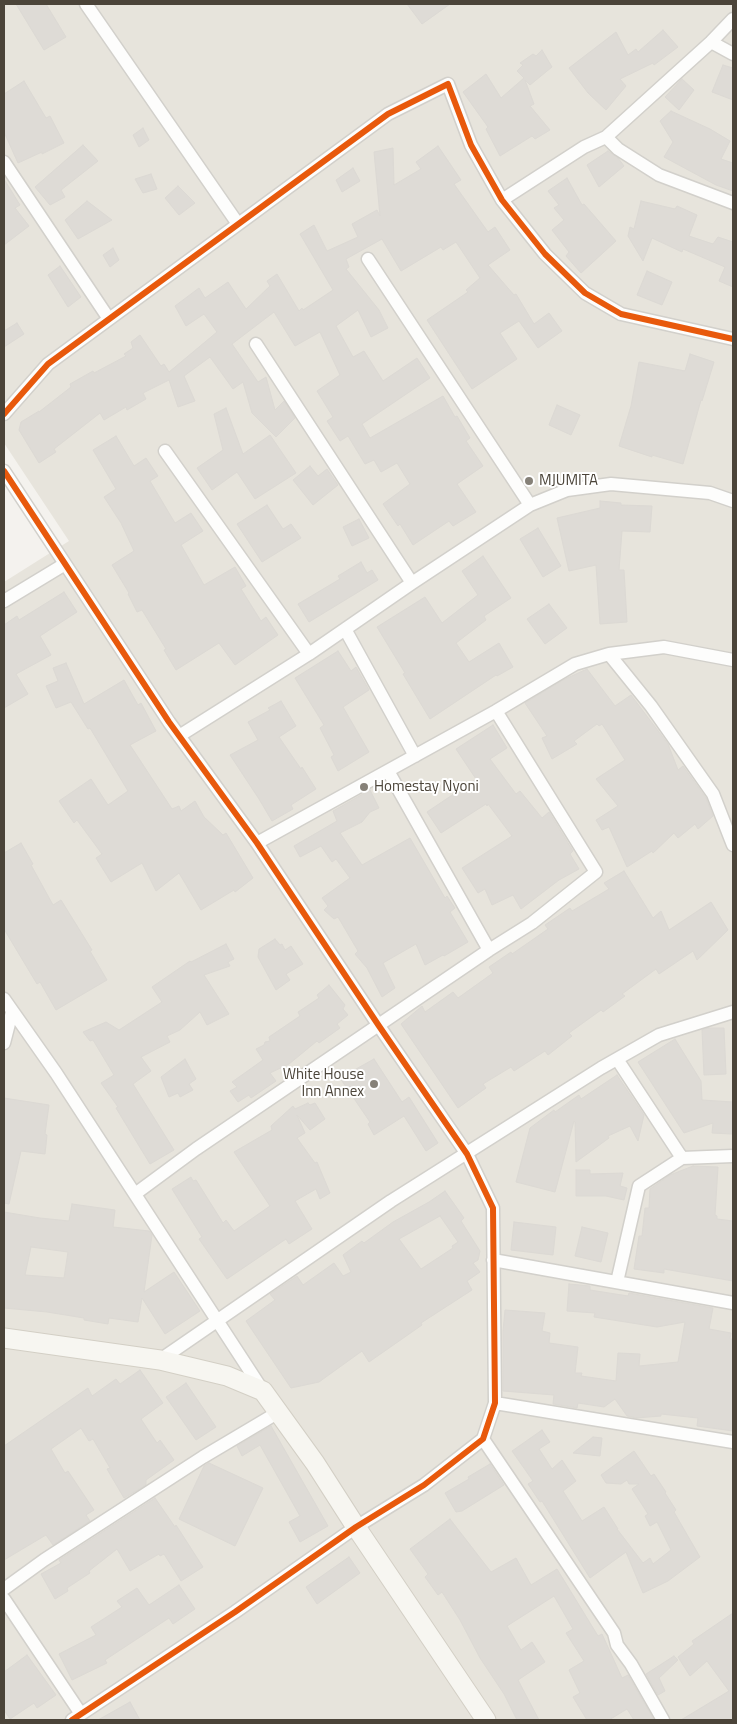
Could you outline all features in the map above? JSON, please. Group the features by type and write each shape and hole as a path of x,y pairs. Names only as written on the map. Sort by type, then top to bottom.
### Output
{"street":[{"path":"86,4 238,224"},
{"path":"502,200 584,147 606,137 711,42 733,19"},
{"path":"711,42 733,54"},
{"path":"4,414 48,364 388,114 448,84 471,145 502,200 545,254 585,293 622,314 733,339"},
{"path":"606,137 618,149 660,175 733,203"},
{"path":"4,162 109,319"},
{"path":"368,259 530,506"},
{"path":"256,344 412,583"},
{"path":"165,451 308,654"},
{"path":"4,471 179,736 257,843 467,1154 493,1208 495,1404 483,1439 424,1485 356,1527 235,1612 77,1717 4,1599"},
{"path":"179,736 308,654 530,506 567,490 611,484 710,493 733,501"},
{"path":"4,601 65,564"},
{"path":"345,629 415,756"},
{"path":"257,843 496,711 575,664 609,654 664,647 733,660"},
{"path":"609,654 651,706 713,794 733,845"},
{"path":"135,1194 196,1149 489,950 532,923 596,872 496,711"},
{"path":"388,771 489,950"},
{"path":"4,999 56,1073 263,1391 315,1463 486,1720"},
{"path":"4,1043 12,1012"},
{"path":"160,1360 391,1201 617,1059 659,1035 733,1012"},
{"path":"617,1059 682,1158"},
{"path":"617,1282 639,1186 682,1158 733,1156"},
{"path":"493,1260 733,1302"},
{"path":"4,1338 160,1360 227,1376 263,1391"},
{"path":"495,1404 733,1442"},
{"path":"4,1588 194,1462 278,1413"},
{"path":"483,1439 614,1633 617,1646 632,1664 664,1720"}],"shaded area":[{"path":"4,4 733,4 733,1720 4,1720 4,582 69,541 4,443"}],"building":[{"path":"16,4 46,4 66,37 44,50"},
{"path":"407,4 450,4 422,24"},
{"path":"663,30 678,47 654,65 653,63 620,79 626,86 606,110 588,93 569,68 616,32 628,55 636,49 638,52"},
{"path":"542,50 552,67 530,85 525,80 534,104 530,106 550,130 535,139 532,136 500,156 486,129 488,127 463,92 486,74 501,98 524,78 517,71 523,65 520,63 533,54 536,56"},
{"path":"723,65 733,68 733,100 712,92"},
{"path":"682,79 694,90 679,110 665,97"},
{"path":"24,81 46,118 50,116 64,143 18,163 4,132 4,94"},
{"path":"671,111 710,129 730,141 721,159 733,163 733,191 716,185 664,157 673,142 660,121"},
{"path":"143,128 149,140 139,147 133,135"},
{"path":"83,145 98,161 61,190 65,197 50,205 35,187"},
{"path":"438,146 461,180 454,184 488,232 495,227 510,250 488,265 514,295 516,294 534,324 549,313 562,331 538,348 519,321 500,333 517,359 472,389 427,320 468,292 466,290 480,278 456,242 443,250 441,247 401,271 382,239 346,259 349,267 346,269 379,310 388,328 371,337 358,310 336,326 353,357 364,351 383,381 417,358 430,378 362,424 370,438 443,396 470,438 466,441 483,466 457,484 476,512 453,526 449,521 413,545 400,524 398,526 383,504 410,484 397,463 381,472 374,460 365,464 348,436 340,441 327,421 333,417 317,391 340,375 320,332 295,346 274,312 232,344 258,382 266,377 275,410 284,401 295,418 276,437 252,413 243,382 233,389 210,357 184,376 195,401 178,407 169,380 143,393 146,399 127,410 126,407 104,420 100,413 54,449 56,452 39,463 19,430 21,422 39,412 71,387 70,384 126,356 124,354 133,348 131,342 140,335 161,366 164,364 169,372 217,332 204,314 186,326 175,306 199,288 205,298 228,282 246,309 270,286 267,281 277,274 299,311 333,290 300,234 314,225 327,251 358,237 352,224 377,210 380,216 374,152 393,148 394,185 421,169 416,162"},
{"path":"608,151 618,158 624,166 599,187 587,165"},
{"path":"353,168 360,181 342,192 336,180"},
{"path":"151,174 157,189 143,193 135,179"},
{"path":"567,178 582,205 584,204 616,241 581,273 566,256 569,252 552,230 564,220 554,208 559,205 548,191"},
{"path":"4,179 20,205 15,208 29,226 4,245"},
{"path":"178,186 195,203 179,215 165,198"},
{"path":"87,201 112,220 78,239 65,220"},
{"path":"641,201 675,209 677,206 697,215 689,236 713,244 718,237 733,242 733,287 719,281 725,267 683,249 682,252 652,238 643,261 628,236 630,227 634,229"},
{"path":"113,248 119,260 110,267 103,255"},
{"path":"60,266 81,297 68,307 48,275"},
{"path":"647,271 672,282 662,305 637,295"},
{"path":"17,323 24,334 4,347 4,331"},
{"path":"690,354 714,362 683,464 652,455 652,457 619,446 631,406 639,362 685,371"},
{"path":"557,405 580,415 571,435 549,425"},
{"path":"226,408 243,454 270,435 296,473 255,499 237,472 212,490 197,468 223,450 214,414"},
{"path":"116,436 134,466 146,458 158,476 150,481 175,523 191,513 203,531 181,545 204,585 235,567 246,586 241,589 261,621 266,617 278,635 235,665 219,643 176,670 164,650 166,649 142,610 137,612 129,593 112,565 134,551 121,523 104,497 116,489 93,450"},
{"path":"310,466 318,476 327,469 338,485 313,505 293,480"},
{"path":"600,501 621,503 621,505 652,506 650,532 622,531 619,570 624,570 627,622 600,624 596,565 569,571 557,518 600,508"},
{"path":"267,505 283,529 291,524 301,538 262,562 237,524"},
{"path":"359,519 369,538 352,546 343,527"},
{"path":"538,528 561,566 543,577 520,539"},
{"path":"483,556 511,598 484,616 486,620 456,643 469,662 499,643 513,667 496,675 430,719 377,627 425,597 442,623 478,595 462,571"},
{"path":"361,562 367,573 372,570 378,580 309,622 298,604 340,579 338,576"},
{"path":"64,592 77,612 40,636 51,655 16,674 28,694 4,708 4,625 17,616 19,620"},
{"path":"549,604 567,628 545,644 527,619"},
{"path":"338,651 351,671 356,667 369,690 343,707 369,752 338,771 331,757 334,755 320,728 324,725 295,678"},
{"path":"66,663 84,704 124,680 138,705 141,703 156,731 130,745 172,809 179,806 181,811 195,801 204,817 223,835 226,833 253,878 235,892 234,890 201,910 179,873 156,891 142,863 111,882 96,858 102,854 77,820 74,823 59,801 91,779 108,805 128,791 90,728 88,729 71,702 56,708 46,686 58,681 53,668"},
{"path":"587,669 615,706 631,695 668,744 678,770 683,766 706,798 713,816 698,829 695,824 678,838 674,833 653,853 652,851 627,867 609,827 602,830 596,820 618,806 596,779 625,760 602,724 599,726 597,724 574,741 577,744 552,759 542,738 547,736 525,703 563,680"},
{"path":"281,701 296,726 279,737 316,789 291,805 293,809 272,821 230,755 258,740 248,722 270,710 268,708"},
{"path":"493,725 507,748 490,759 516,794 520,791 542,818 549,812 573,851 570,854 579,869 559,880 521,909 513,895 492,905 485,889 478,893 462,868 512,836 488,804 441,833 427,812 476,779 456,749"},
{"path":"370,790 379,808 370,812 362,822 340,833 362,865 410,838 445,898 447,896 455,908 450,912 468,942 425,965 416,944 383,963 395,988 382,997 367,968 355,954 358,951 338,917 334,919 324,910 328,906 322,898 350,878 336,859 332,862 321,846 300,857 294,846 337,821 333,811"},
{"path":"21,843 53,905 61,900 92,950 90,951 107,980 56,1010 40,982 37,984 4,929 4,853"},
{"path":"624,871 653,918 661,911 669,930 711,902 728,930 697,960 693,951 659,974 656,969 622,994 625,996 603,1012 601,1010 569,1033 572,1036 548,1055 545,1051 514,1071 511,1067 483,1084 486,1088 458,1108 401,1024 422,1006 425,1012 453,992 458,998 493,973 489,967 511,952 512,954 548,929 545,925 570,908 572,911 609,889 604,883"},
{"path":"275,939 280,945 282,944 285,950 291,946 303,964 286,974 290,980 276,990 258,957 259,949"},
{"path":"226,944 234,959 228,962 230,966 204,975 229,1014 207,1025 200,1012 180,1030 167,1036 170,1042 141,1057 151,1071 133,1084 174,1150 150,1164 116,1108 118,1107 101,1083 114,1075 93,1040 90,1041 83,1032 106,1022 119,1030 162,1002 152,987 190,961"},
{"path":"329,985 345,1005 343,1009 348,1015 337,1024 340,1028 319,1043 317,1041 289,1064 270,1073 276,1081 251,1098 249,1095 238,1102 230,1091 237,1087 232,1082 263,1060 256,1049 264,1045 265,1042 270,1041 269,1037 300,1016 298,1012 319,998 317,995"},
{"path":"724,1028 726,1074 704,1075 702,1030"},
{"path":"675,1039 701,1081 702,1100 733,1102 732,1134 712,1133 713,1123 684,1133 638,1062"},
{"path":"185,1059 196,1079 189,1084 193,1090 180,1097 178,1093 169,1097 161,1077"},
{"path":"374,1059 402,1102 409,1097 438,1143 426,1151 404,1116 374,1135 368,1124 370,1122 340,1078"},
{"path":"617,1075 644,1115 638,1141 630,1126 608,1136 609,1138 576,1162 574,1121 555,1192 516,1182 530,1128 554,1110 555,1112 579,1095 581,1099"},
{"path":"4,1098 49,1105 45,1134 47,1135 45,1154 21,1151 9,1204 4,1203"},
{"path":"308,1103 310,1105 315,1103 325,1119 310,1130 297,1115 305,1133 297,1138 315,1163 317,1162 330,1193 320,1199 316,1189 295,1201 312,1229 289,1244 286,1239 227,1279 199,1239 202,1237 172,1189 191,1177 193,1181 196,1180 223,1223 226,1220 234,1231 270,1206 234,1152 272,1130 271,1126 293,1106 295,1109"},
{"path":"693,1166 718,1167 715,1215 717,1219 733,1221 733,1281 664,1269 664,1273 634,1269 639,1236 642,1236 645,1208 649,1208 650,1189 670,1175"},
{"path":"576,1170 590,1170 590,1174 623,1173 620,1186 627,1188 624,1200 606,1196 576,1196"},
{"path":"445,1191 464,1218 461,1221 480,1251 478,1260 473,1263 480,1272 467,1281 472,1290 421,1323 422,1325 369,1362 362,1351 319,1382 291,1388 246,1321 275,1300 270,1294 297,1276 303,1285 334,1263 343,1276 351,1272 343,1255 362,1241 364,1243 393,1222","holes":["440,1216 458,1242 452,1246 453,1248 421,1269 399,1239"]},
{"path":"72,1204 115,1210 113,1227 149,1231 152,1235 144,1292 174,1272 200,1311 165,1334 142,1298 138,1322 109,1318 108,1324 47,1312 4,1308 4,1212 69,1221","holes":["31,1247 68,1252 64,1278 25,1275"]},
{"path":"514,1222 556,1227 553,1255 511,1250"},
{"path":"582,1227 608,1233 601,1262 575,1256"},
{"path":"569,1284 590,1286 590,1290 628,1296 629,1293 713,1308 709,1329 731,1333 730,1339 733,1339 733,1431 697,1426 698,1418 661,1414 661,1416 636,1418 627,1416 615,1399 604,1407 578,1403 577,1408 553,1404 554,1395 503,1391 505,1310 545,1313 542,1331 550,1333 549,1343 578,1347 575,1373 582,1373 581,1376 616,1381 618,1353 640,1354 639,1366 678,1362 685,1322 657,1327 594,1317 595,1313 567,1311"},
{"path":"140,1370 163,1403 141,1419 157,1443 160,1440 174,1460 146,1480 146,1485 124,1498 107,1469 110,1468 93,1439 89,1441 81,1428 51,1449 65,1473 68,1471 94,1510 86,1515 90,1521 53,1545 46,1535 4,1560 4,1446 88,1388 92,1396 116,1379 120,1384"},
{"path":"186,1383 216,1427 196,1440 166,1397"},
{"path":"271,1426 328,1526 300,1542 289,1522 300,1516 260,1445 242,1456 237,1446"},
{"path":"542,1430 550,1442 539,1449 552,1469 562,1460 576,1481 563,1491 582,1521 604,1507 617,1529 643,1563 650,1558 653,1564 671,1550 657,1522 650,1526 645,1516 648,1514 632,1489 639,1484 629,1484 627,1480 621,1484 606,1483 601,1475 634,1451 651,1476 654,1474 666,1492 676,1510 674,1512 700,1557 668,1581 643,1593 626,1552 590,1578 542,1501 540,1502 528,1484 533,1481 512,1451"},
{"path":"593,1437 602,1438 600,1456 573,1453"},
{"path":"209,1463 263,1488 235,1546 179,1519 204,1466"},
{"path":"490,1464 504,1485 462,1511 456,1512 445,1493"},
{"path":"155,1498 175,1527 176,1525 203,1567 181,1581 164,1554 160,1556 159,1554 130,1571 117,1549 89,1571 90,1573 67,1588 68,1591 55,1599 41,1574 61,1563 59,1560"},
{"path":"450,1519 491,1572 516,1558 531,1585 557,1569 598,1636 602,1634 622,1678 628,1675 654,1720 634,1720 627,1709 609,1720 587,1720 573,1697 580,1693 569,1670 584,1661 566,1633 573,1629 554,1596 507,1626 521,1650 532,1642 545,1662 518,1680 539,1720 517,1720 504,1694 480,1658 460,1620 442,1592 438,1595 425,1577 428,1574 410,1549"},
{"path":"349,1557 360,1573 317,1604 306,1587"},
{"path":"179,1585 195,1609 173,1624 169,1618 105,1660 107,1663 72,1680 59,1654 96,1635 91,1627 122,1607 117,1601 137,1588 149,1605"},
{"path":"733,1613 733,1720 681,1720 729,1691 707,1661 690,1676 678,1657 694,1644 692,1641"},
{"path":"27,1655 56,1695 37,1708 34,1703 10,1719 4,1710 4,1672"},
{"path":"674,1656 678,1660 659,1678 665,1691 658,1695 646,1674"},
{"path":"130,1702 140,1720 98,1720"}],"cycle path":[{"path":"4,414 48,364 388,114 448,84 471,145 502,200 545,254 585,293 621,314 733,339"},
{"path":"4,471 169,722 257,843 467,1154 493,1208 495,1403 483,1439 424,1485 356,1527 235,1612 72,1720"}],"place":[{"name":"MJUMITA","path":"529,481"},
{"name":"Homestay Nyoni","path":"364,787"},
{"name":"White House Inn Annex","path":"374,1084"}]}
